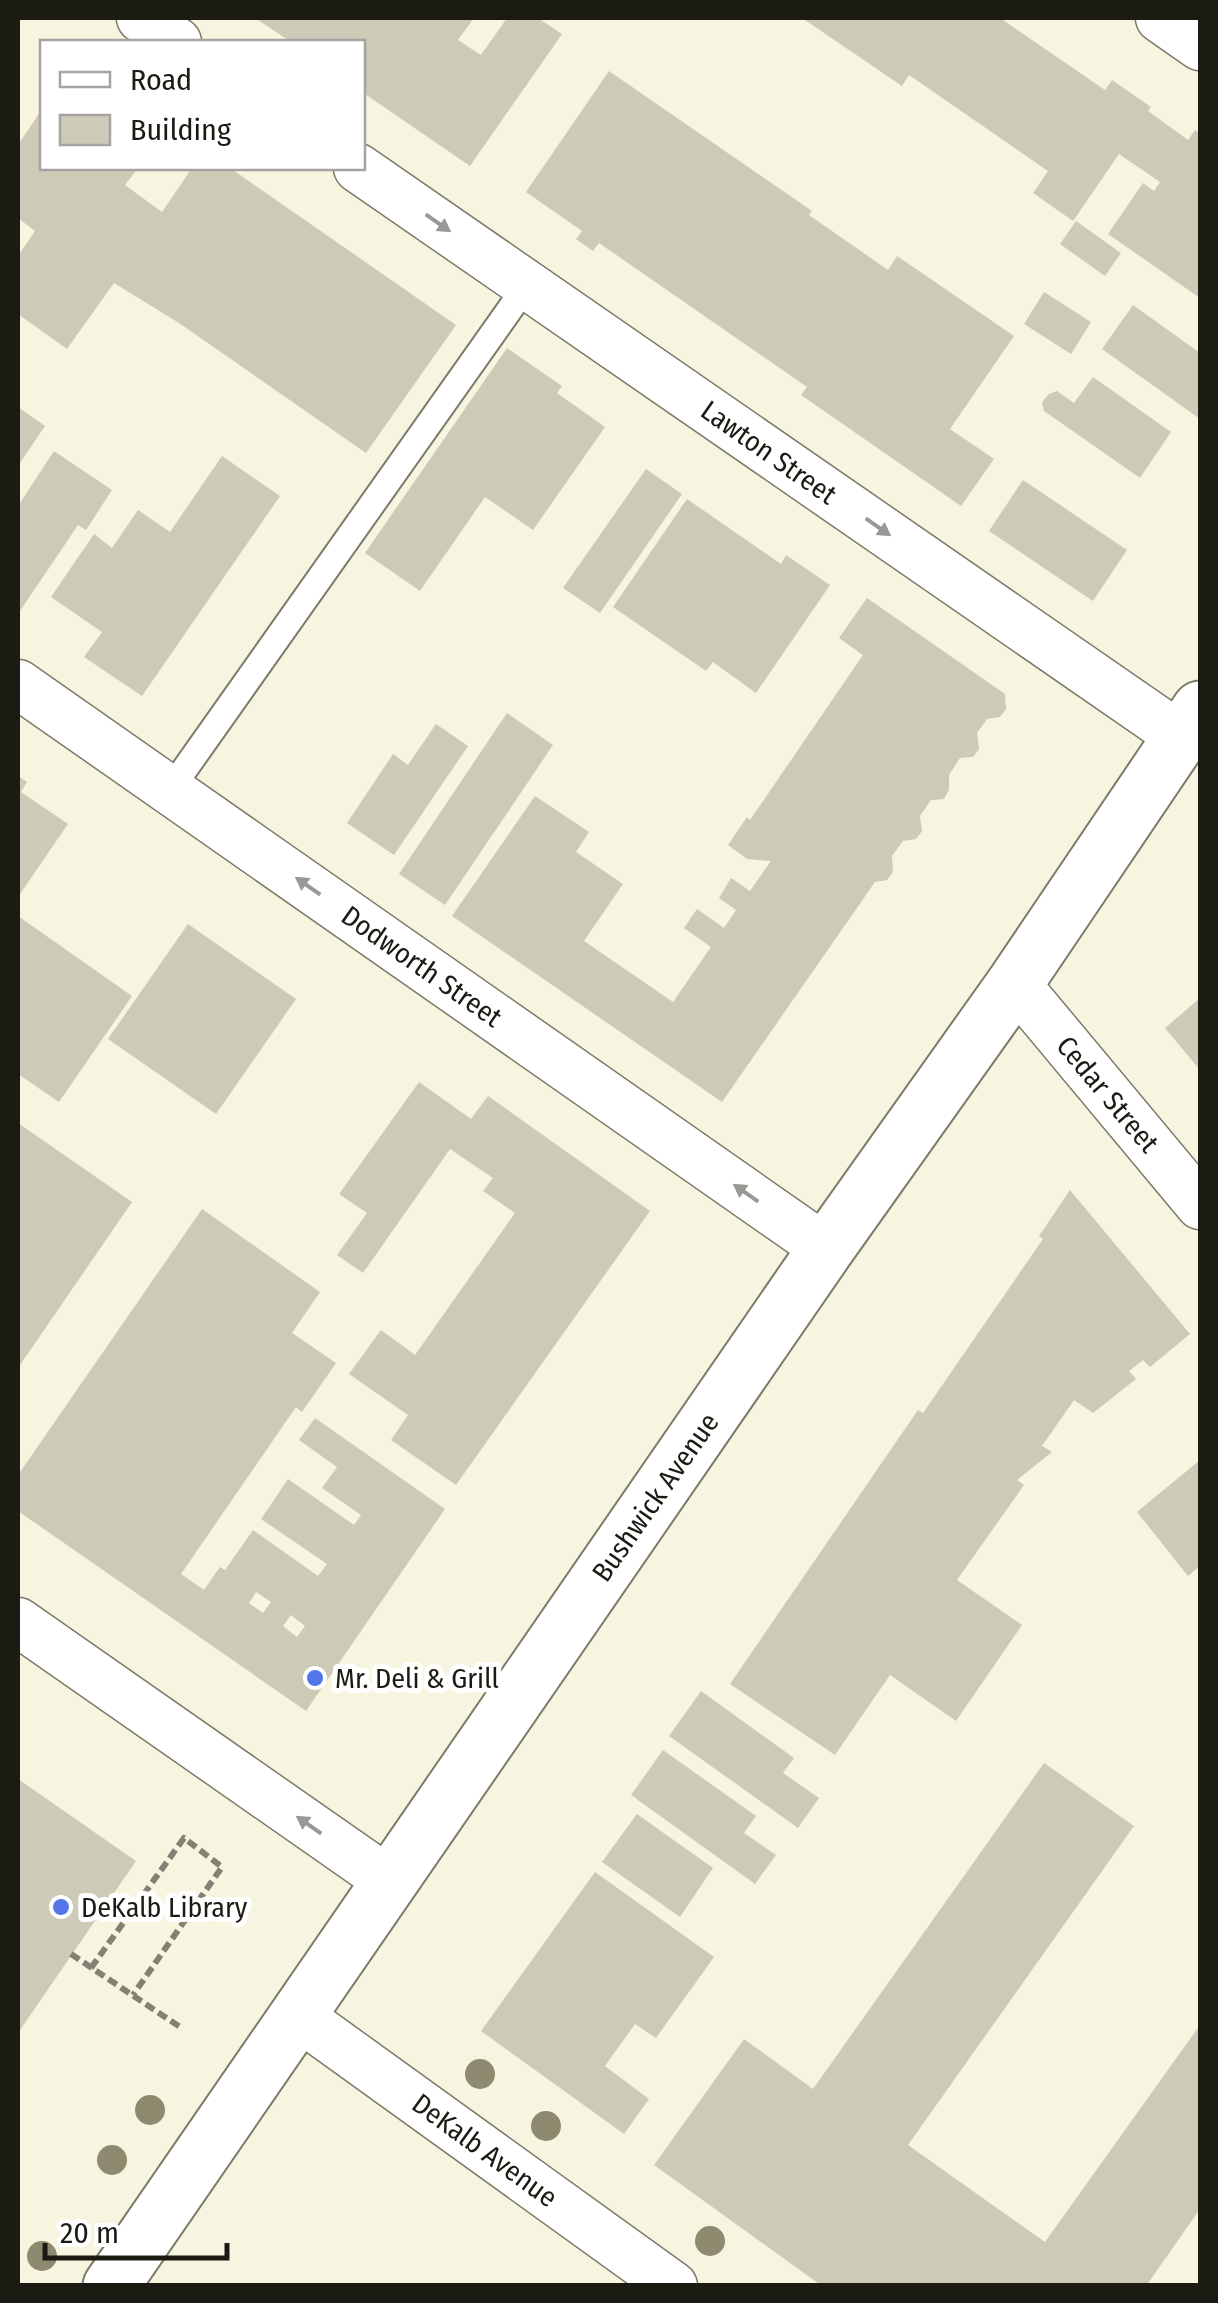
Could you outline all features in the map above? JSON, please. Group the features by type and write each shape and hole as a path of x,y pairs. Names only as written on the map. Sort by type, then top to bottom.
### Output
{"main road":[{"name":"Bushwick Avenue","path":"111,2286 826,1249 1015,984 1190,723"}],"street":[{"path":"141,18 174,40"},
{"path":"1160,18 1200,46"},
{"name":"Lawton Street","path":"361,170 1190,723"},
{"name":"Dodworth Street","path":"18,684 826,1249"},
{"name":"Cedar Street","path":"1015,984 1200,1206"},
{"path":"18,1622 389,1881"},
{"name":"DeKalb Avenue","path":"297,2015 674,2286"}],"lane":[{"path":"170,790 527,284"}],"path":[{"path":"91,1968 184,1838 222,1867 133,1996"},
{"path":"71,1954 180,2027"}],"building":[{"path":"255,18 474,18 458,40 481,55 507,18 538,18 562,34 470,166 365,94 365,40 288,40"},
{"path":"802,18 1000,18 1105,90 1112,80 1188,140 1195,130 1200,133 1200,298 1108,234 1143,183 1154,191 1160,182 1119,154 1073,221 1033,193 1048,171 909,75 902,86"},
{"path":"609,71 812,211 809,215 888,270 897,256 1014,336 950,429 994,459 961,506 801,395 807,387 599,243 593,251 576,239 582,231 526,192"},
{"path":"40,112 40,170 136,170 125,185 162,212 191,170 233,170 456,325 366,453 179,323 114,283 67,349 18,314 18,256 35,231 18,218 18,145"},
{"path":"1076,221 1121,253 1105,276 1060,244"},
{"path":"1044,292 1091,322 1071,354 1024,324"},
{"path":"1133,305 1200,353 1200,419 1102,349"},
{"path":"507,348 562,386 557,393 605,427 533,530 485,497 420,591 365,553"},
{"path":"1093,377 1171,432 1140,478 1044,411 1042,402 1049,394 1057,391 1074,403"},
{"path":"18,407 45,426 18,466"},
{"path":"54,451 112,490 86,530 78,525 18,614 18,506"},
{"path":"222,456 280,496 142,696 84,657 102,632 51,597 94,534 112,548 138,510 170,532"},
{"path":"646,469 682,494 600,613 563,588"},
{"path":"1023,480 1127,550 1093,601 989,531"},
{"path":"687,499 781,564 786,555 830,585 756,693 713,662 706,671 613,607"},
{"path":"867,598 1005,694 1006,709 1000,717 987,719 977,733 979,749 973,757 960,758 949,775 949,790 944,799 931,800 920,816 922,831 916,839 903,841 892,856 893,872 887,880 875,882 722,1102 452,916 535,796 589,832 576,852 623,884 584,941 673,1002 711,947 684,928 697,909 724,928 736,910 719,898 731,878 750,891 771,861 747,859 728,845 747,817 750,820 863,655 839,638"},
{"path":"507,713 553,745 445,905 399,874"},
{"path":"436,724 468,746 394,855 347,823 393,754 408,765"},
{"path":"18,776 27,782 21,792 68,824 18,897"},
{"path":"18,916 132,996 59,1102 18,1074"},
{"path":"188,924 296,999 216,1114 108,1039"},
{"path":"1200,998 1200,1070 1165,1028"},
{"path":"419,1082 471,1119 488,1096 650,1211 456,1485 391,1440 408,1415 349,1374 381,1330 415,1355 515,1213 483,1191 493,1178 450,1149 363,1273 337,1255 367,1213 339,1194"},
{"path":"18,1123 132,1202 18,1368"},
{"path":"1070,1190 1190,1334 1150,1367 1143,1360 1129,1371 1136,1379 1093,1413 1074,1400 1042,1446 1052,1452 1017,1480 1024,1485 957,1580 1022,1625 956,1721 890,1675 835,1755 730,1684 918,1410 923,1413 1043,1239 1039,1236"},
{"path":"202,1209 320,1292 292,1333 336,1363 302,1412 296,1407 181,1574 204,1590 220,1567 225,1570 253,1530 318,1576 327,1564 261,1519 288,1479 354,1525 361,1515 322,1488 337,1467 299,1440 315,1418 445,1509 306,1711 18,1511 18,1475","holes":["256,1592 271,1602 263,1613 249,1603","291,1615 305,1626 297,1637 283,1626"]},
{"path":"1200,1460 1200,1566 1188,1576 1137,1512"},
{"path":"701,1691 794,1758 783,1773 819,1798 798,1828 669,1736"},
{"path":"663,1750 756,1816 744,1833 776,1855 755,1884 631,1795"},
{"path":"1044,1763 1134,1826 908,2145 1045,2242 1200,2025 1200,2209 1146,2286 822,2286 654,2165 744,2039 813,2089"},
{"name":"DeKalb Library","path":"18,1779 136,1861 18,2033"},
{"path":"637,1814 713,1868 680,1917 602,1862"},
{"path":"595,1872 714,1957 656,2038 635,2024 605,2066 649,2099 624,2134 481,2031"}],"place":[{"name":"Mr. Deli & Grill","path":"315,1678"},
{"name":"DeKalb Library","path":"61,1907"}]}
